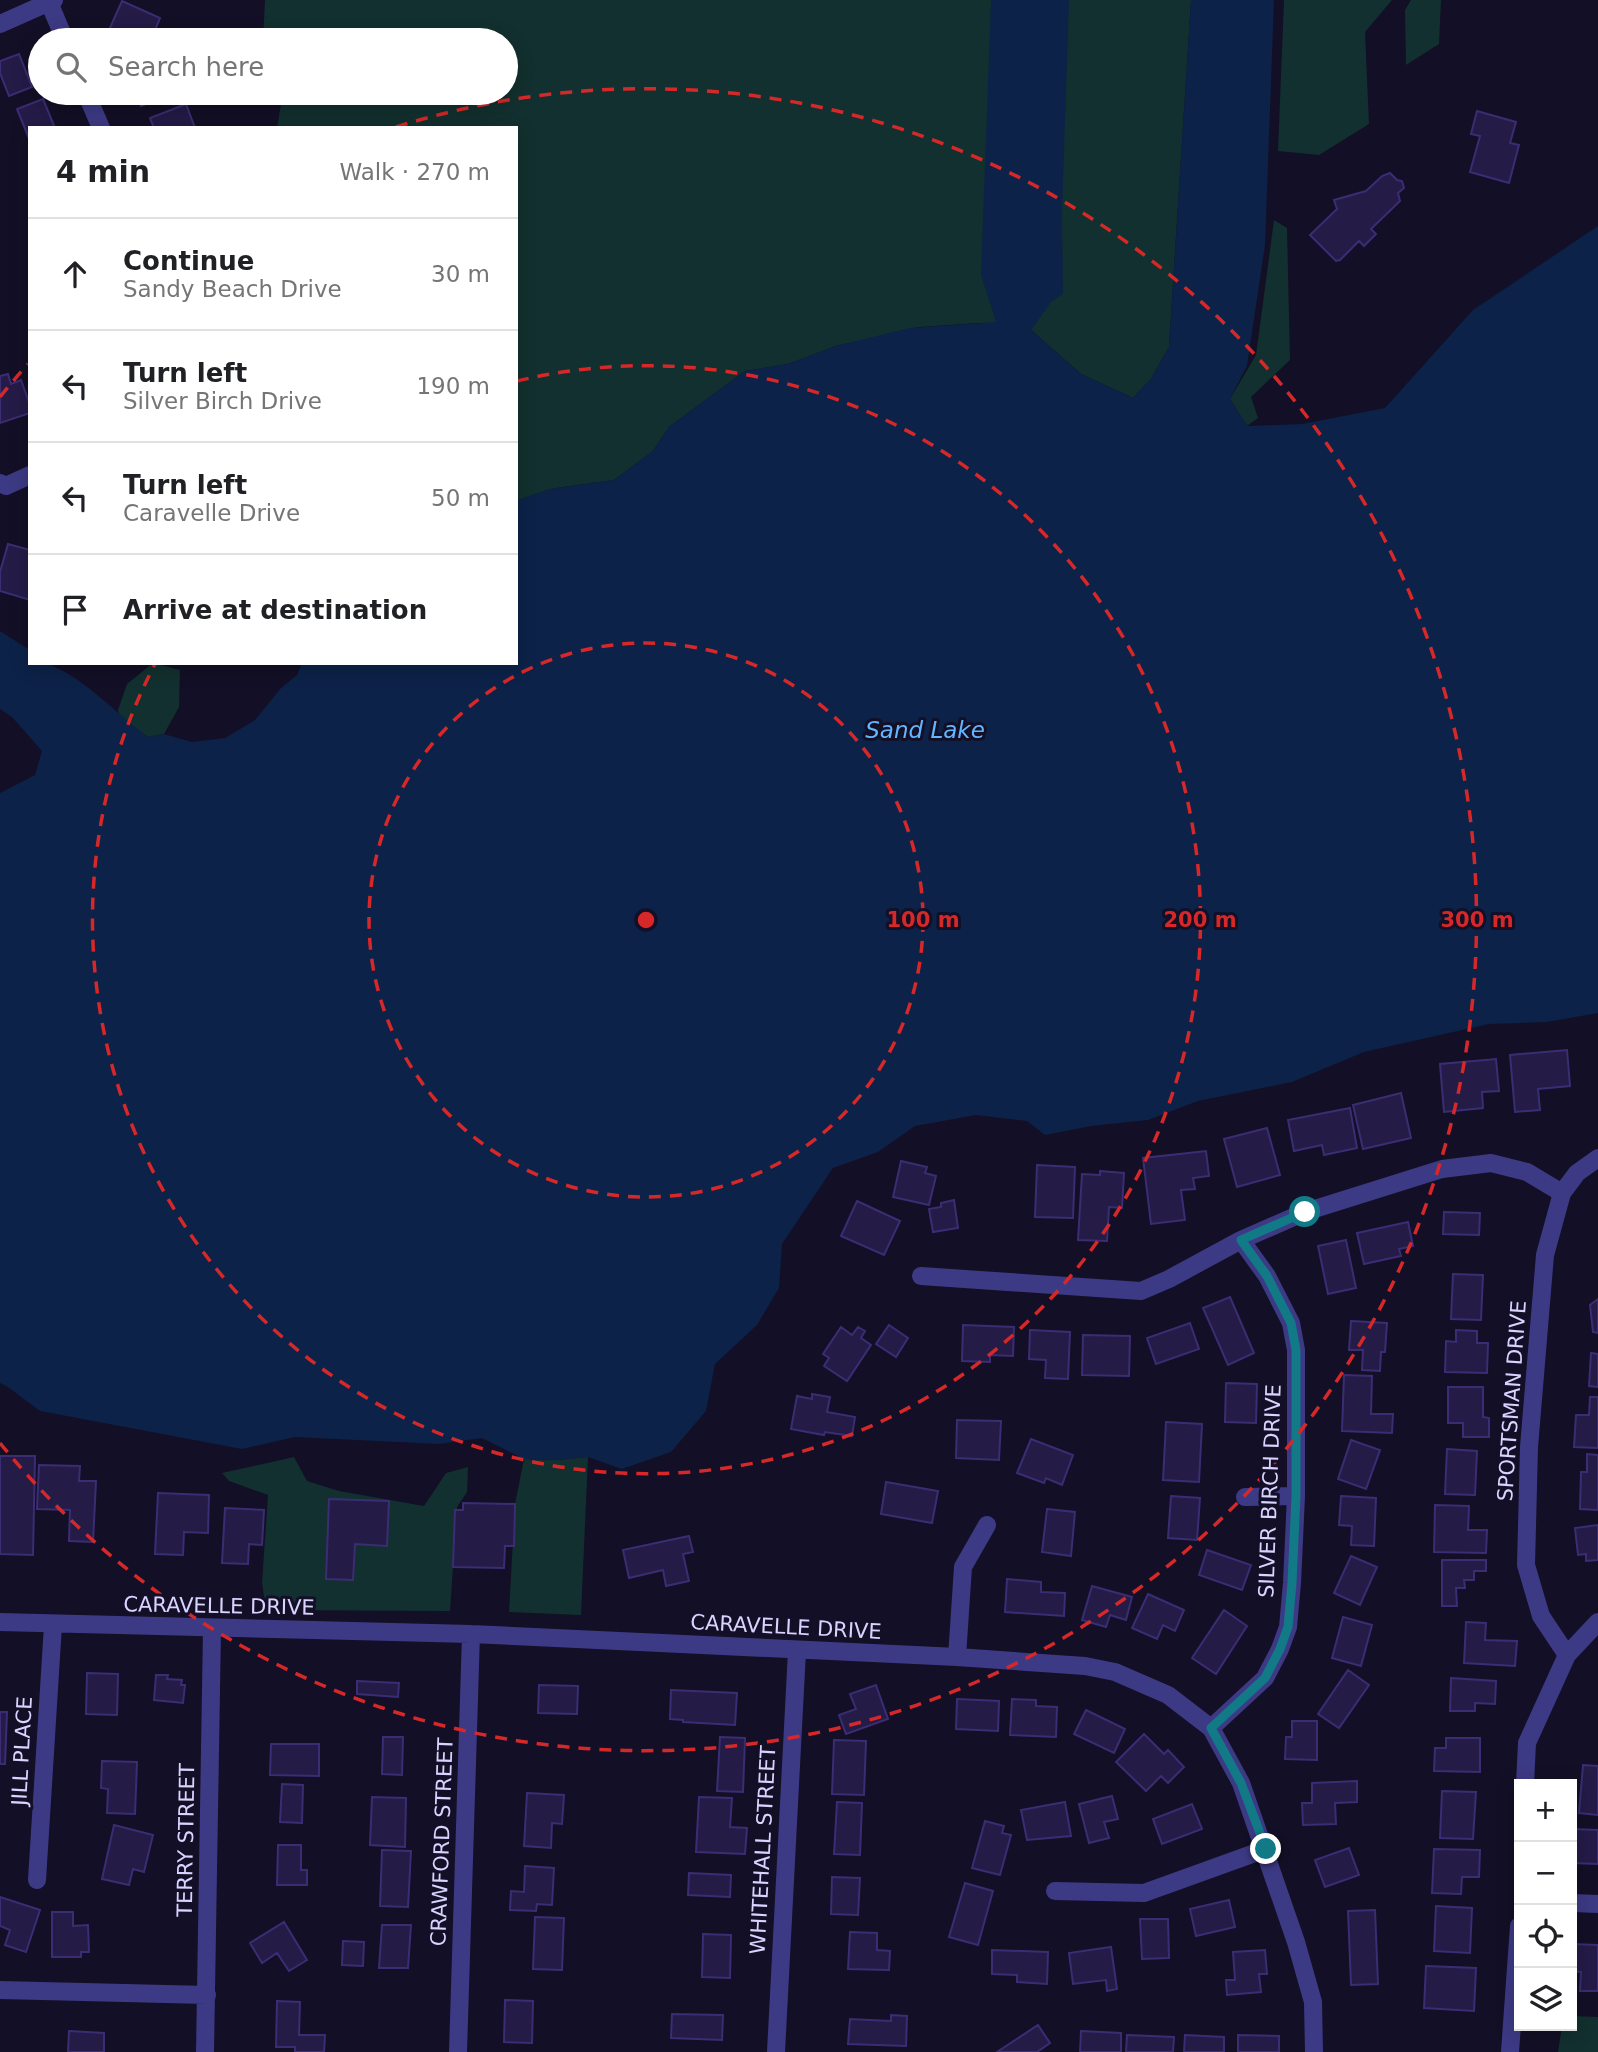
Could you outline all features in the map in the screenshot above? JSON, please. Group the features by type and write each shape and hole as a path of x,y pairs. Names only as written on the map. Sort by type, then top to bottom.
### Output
{"street":[{"path":"0,24 50,1 60,28"},
{"path":"91,105 100,126"},
{"path":"0,483 6,486 28,476"},
{"name":"SPORTSMAN DRIVE","path":"1567,1655 1541,1616 1527,1565 1529,1447 1545,1255 1562,1193 1577,1173 1598,1158"},
{"path":"921,1276 1141,1291 1241,1240 1305,1212 1442,1169 1491,1163 1527,1172 1562,1193"},
{"name":"SILVER BIRCH DRIVE","path":"1211,1728 1265,1678 1288,1627 1292,1583 1296,1496 1296,1350 1291,1323 1267,1276 1241,1240"},
{"path":"1245,1497 1296,1496"},
{"path":"957,1657 963,1567 986,1525"},
{"name":"CARAVELLE DRIVE","path":"0,1622 471,1634 957,1657 1085,1666 1115,1672 1168,1695 1211,1728 1241,1783 1266,1849 1313,2002 1314,2052"},
{"path":"1525,1779 1527,1743 1567,1655 1598,1622"},
{"name":"JILL PLACE","path":"37,1880 53,1625"},
{"name":"TERRY STREET","path":"205,2052 212,1629"},
{"name":"CRAWFORD STREET","path":"458,2052 471,1634"},
{"name":"WHITEHALL STREET","path":"776,2052 797,1651"},
{"path":"1055,1891 1144,1893 1266,1849"},
{"path":"1577,1903 1598,1904"},
{"path":"1510,2052 1516,1968"},
{"path":"0,1990 207,1995"}],"green space":[{"path":"265,0 1191,0 1169,347 1151,379 1133,398 1081,374 1031,330 980,323 919,327 836,346 788,364 745,371 669,427 653,451 614,480 550,489 518,500 518,126 277,126 281,105 518,105 518,28 264,28"},
{"path":"1284,0 1392,0 1365,32 1369,124 1319,155 1278,151"},
{"path":"1411,0 1441,0 1439,44 1406,65 1405,10"},
{"path":"1274,220 1287,228 1290,360 1251,397 1258,418 1247,426 1230,399 1256,355"},
{"path":"151,665 180,670 179,707 164,734 148,737 120,717 118,710 127,684"},
{"path":"294,1457 307,1481 339,1491 424,1506 446,1473 468,1467 467,1492 457,1507 450,1611 266,1610 262,1583 268,1495 229,1481 222,1473"},
{"path":"588,1457 581,1615 509,1612 515,1504 524,1459"},
{"path":"1577,2016 1598,2017 1598,2052 1558,2052 1561,2031 1577,2031"}],"water":[{"name":"Sand Lake","path":"991,0 1069,0 1062,211 1063,294 1051,302 1031,330 1081,374 1133,398 1151,379 1169,347 1191,0 1274,0 1265,245 1247,366 1230,399 1247,426 1302,424 1385,408 1473,310 1598,226 1598,1013 1547,1022 1489,1024 1364,1052 1292,1082 1198,1101 1148,1120 1091,1126 1045,1135 1027,1121 976,1115 915,1126 878,1152 833,1168 782,1244 779,1288 757,1325 715,1364 706,1411 671,1452 622,1469 588,1457 524,1459 482,1438 439,1444 295,1437 242,1449 40,1411 0,1383 0,793 35,775 42,751 12,717 0,709 0,631 28,649 28,665 51,665 64,672 90,689 148,737 164,734 192,742 225,738 255,720 281,688 297,675 301,665 518,665 518,500 550,489 614,480 653,451 669,427 745,371 788,364 836,346 910,328 996,322 981,275"}],"building":[{"path":"122,1 160,18 156,28 110,28"},
{"path":"19,54 28,77 28,89 9,96 0,73 0,61"},
{"path":"28,105 45,105 54,126 28,126 28,136 17,109"},
{"path":"186,105 194,126 153,126 150,118"},
{"path":"1477,111 1516,122 1510,143 1519,145 1509,183 1470,172 1480,136 1471,134"},
{"path":"1390,173 1402,181 1404,188 1398,193 1400,201 1371,229 1376,234 1364,246 1359,241 1336,261 1310,235 1337,209 1334,200 1366,191 1382,176"},
{"path":"8,374 11,384 21,380 28,399 28,414 0,423 0,376"},
{"path":"8,544 28,549 28,599 0,591 0,572"},
{"path":"1567,1050 1570,1086 1538,1089 1540,1110 1515,1112 1510,1055"},
{"path":"1496,1059 1499,1091 1482,1092 1483,1108 1444,1112 1440,1064"},
{"path":"1401,1093 1411,1138 1363,1149 1353,1105"},
{"path":"1350,1108 1357,1148 1324,1155 1322,1145 1294,1151 1288,1120"},
{"path":"1267,1128 1280,1175 1237,1187 1224,1139"},
{"path":"1206,1151 1209,1176 1193,1178 1195,1189 1181,1190 1185,1220 1151,1224 1143,1158"},
{"path":"901,1161 927,1167 925,1173 936,1176 929,1205 893,1197"},
{"path":"1037,1165 1075,1167 1073,1218 1035,1217"},
{"path":"1100,1171 1124,1173 1122,1208 1109,1207 1107,1241 1078,1240 1082,1174 1100,1175"},
{"path":"954,1200 958,1228 933,1232 929,1209 941,1207 941,1203"},
{"path":"857,1201 900,1221 884,1255 841,1236"},
{"path":"1444,1212 1480,1213 1479,1235 1443,1234"},
{"path":"1408,1222 1413,1246 1399,1249 1401,1256 1364,1264 1357,1233"},
{"path":"1346,1240 1356,1288 1328,1294 1318,1246"},
{"path":"1453,1274 1483,1275 1481,1320 1451,1319"},
{"path":"1230,1297 1254,1353 1228,1365 1203,1308"},
{"path":"1598,1299 1598,1333 1593,1332 1590,1305"},
{"path":"1351,1321 1387,1323 1385,1352 1381,1352 1380,1371 1362,1370 1363,1350 1349,1350"},
{"path":"1190,1323 1199,1349 1156,1364 1147,1338"},
{"path":"889,1325 908,1338 896,1357 876,1344"},
{"path":"963,1325 1014,1327 1013,1356 990,1355 990,1362 962,1361"},
{"path":"841,1327 852,1335 858,1327 865,1331 861,1338 871,1345 847,1381 824,1366 829,1358 823,1354"},
{"path":"1030,1330 1070,1332 1068,1379 1045,1378 1046,1360 1029,1359"},
{"path":"1456,1330 1477,1331 1477,1343 1488,1343 1487,1373 1445,1372 1446,1341 1456,1342"},
{"path":"1083,1335 1130,1336 1129,1376 1082,1375"},
{"path":"1591,1353 1598,1354 1598,1387 1589,1386"},
{"path":"1344,1375 1372,1376 1371,1414 1393,1414 1392,1433 1342,1431"},
{"path":"1226,1383 1257,1384 1256,1423 1225,1422"},
{"path":"1448,1387 1483,1387 1483,1417 1489,1418 1489,1437 1463,1437 1463,1423 1448,1423"},
{"path":"812,1394 830,1397 827,1412 855,1417 852,1436 825,1432 824,1435 791,1429 797,1396 812,1399"},
{"path":"1590,1397 1598,1397 1598,1448 1574,1447 1576,1415 1589,1415"},
{"path":"957,1420 1001,1421 999,1460 956,1458"},
{"path":"1166,1422 1202,1424 1199,1482 1163,1480"},
{"path":"1031,1439 1073,1455 1062,1485 1046,1478 1044,1483 1017,1473"},
{"path":"1351,1440 1380,1450 1366,1489 1338,1479"},
{"path":"1447,1449 1477,1451 1475,1495 1445,1494"},
{"path":"1587,1454 1598,1455 1598,1510 1580,1509 1581,1472 1587,1472"},
{"path":"0,1456 35,1456 33,1555 0,1554"},
{"path":"39,1465 80,1466 79,1481 96,1481 93,1542 69,1541 70,1510 37,1509"},
{"path":"886,1482 938,1491 932,1523 881,1514"},
{"path":"158,1493 209,1495 208,1533 184,1532 183,1555 155,1554"},
{"path":"1171,1496 1200,1498 1197,1540 1168,1538"},
{"path":"1341,1496 1376,1498 1374,1546 1351,1545 1352,1526 1339,1525"},
{"path":"329,1499 389,1501 387,1546 355,1544 353,1580 326,1579"},
{"path":"463,1503 515,1504 514,1546 505,1546 504,1568 453,1567 455,1510 463,1510"},
{"path":"1435,1505 1469,1506 1468,1530 1487,1530 1486,1553 1434,1552"},
{"path":"225,1508 264,1510 262,1545 249,1544 248,1564 222,1563"},
{"path":"1047,1509 1075,1512 1071,1556 1042,1552"},
{"path":"1598,1525 1598,1560 1586,1561 1586,1554 1578,1555 1575,1528"},
{"path":"689,1536 693,1552 683,1554 689,1581 666,1586 663,1570 629,1578 623,1550"},
{"path":"1207,1550 1251,1565 1242,1590 1199,1575"},
{"path":"1351,1556 1377,1567 1360,1605 1334,1593"},
{"path":"1442,1560 1486,1560 1486,1571 1474,1571 1474,1580 1464,1580 1465,1588 1456,1588 1457,1606 1442,1606"},
{"path":"1007,1579 1041,1582 1041,1592 1065,1593 1064,1616 1005,1612"},
{"path":"1092,1586 1132,1597 1126,1620 1110,1615 1106,1627 1082,1620"},
{"path":"1148,1594 1184,1610 1175,1631 1163,1625 1157,1639 1132,1628"},
{"path":"1224,1610 1247,1626 1216,1674 1192,1658"},
{"path":"1343,1617 1372,1625 1361,1666 1332,1658"},
{"path":"1466,1622 1486,1623 1485,1640 1517,1641 1515,1666 1464,1663"},
{"path":"1348,1670 1369,1685 1339,1728 1318,1714"},
{"path":"87,1673 118,1674 117,1715 86,1714"},
{"path":"156,1675 168,1675 167,1679 182,1680 181,1685 185,1685 183,1703 154,1700"},
{"path":"1451,1678 1496,1681 1495,1704 1475,1703 1475,1711 1450,1711"},
{"path":"357,1681 399,1683 398,1697 357,1694"},
{"path":"539,1685 578,1686 577,1714 538,1713"},
{"path":"876,1685 888,1719 846,1734 839,1715 856,1709 850,1694"},
{"path":"671,1690 737,1693 735,1725 670,1719"},
{"path":"957,1699 999,1701 998,1731 956,1729"},
{"path":"1012,1699 1036,1700 1036,1706 1057,1707 1056,1737 1010,1735"},
{"path":"1086,1710 1125,1729 1114,1753 1074,1734"},
{"path":"0,1712 7,1712 5,1764 0,1764"},
{"path":"1292,1721 1317,1721 1317,1760 1285,1759 1286,1737 1292,1737"},
{"path":"1144,1734 1164,1754 1168,1750 1184,1767 1168,1783 1161,1776 1146,1791 1116,1762"},
{"path":"383,1737 403,1737 402,1775 382,1774"},
{"path":"720,1737 745,1738 743,1792 717,1791"},
{"path":"1446,1738 1480,1738 1480,1772 1434,1771 1435,1748 1446,1748"},
{"path":"834,1740 866,1741 864,1795 832,1794"},
{"path":"271,1744 319,1744 319,1776 270,1775"},
{"path":"102,1761 137,1762 135,1814 107,1813 108,1789 101,1788"},
{"path":"1583,1765 1598,1766 1598,1815 1579,1813"},
{"path":"1357,1781 1357,1802 1335,1803 1336,1824 1303,1825 1302,1803 1312,1803 1312,1783"},
{"path":"282,1784 303,1785 302,1823 280,1822"},
{"path":"1442,1791 1476,1792 1473,1839 1440,1838"},
{"path":"527,1793 564,1795 562,1824 552,1823 551,1848 524,1846"},
{"path":"1112,1796 1118,1819 1104,1822 1109,1838 1089,1843 1079,1804"},
{"path":"372,1797 406,1798 405,1847 370,1845"},
{"path":"699,1797 732,1798 730,1827 747,1828 745,1854 696,1852"},
{"path":"837,1802 862,1803 860,1855 834,1854"},
{"path":"1065,1802 1071,1836 1027,1840 1021,1810"},
{"path":"1192,1804 1202,1829 1162,1844 1153,1819"},
{"path":"985,1821 1004,1826 1002,1833 1011,1835 1000,1875 972,1868"},
{"path":"114,1825 153,1835 144,1872 133,1869 129,1885 102,1879"},
{"path":"1577,1829 1598,1830 1598,1864 1577,1863"},
{"path":"278,1845 301,1845 301,1870 307,1870 307,1885 277,1885"},
{"path":"1349,1848 1359,1875 1325,1887 1315,1860"},
{"path":"1434,1849 1480,1850 1479,1877 1462,1877 1461,1894 1432,1893"},
{"path":"382,1850 411,1851 408,1907 380,1906"},
{"path":"525,1866 554,1868 552,1905 537,1904 536,1911 510,1910 511,1891 524,1892"},
{"path":"689,1873 731,1875 730,1897 688,1895"},
{"path":"832,1877 860,1878 858,1915 831,1914"},
{"path":"965,1883 993,1891 978,1945 949,1937"},
{"path":"0,1897 40,1910 26,1952 5,1945 10,1930 0,1926"},
{"path":"1229,1900 1235,1927 1196,1936 1190,1909"},
{"path":"1436,1906 1472,1908 1470,1953 1434,1951"},
{"path":"1375,1910 1378,1984 1351,1985 1348,1911"},
{"path":"52,1912 73,1912 73,1926 88,1925 89,1952 81,1952 81,1957 52,1957"},
{"path":"535,1917 564,1918 562,1970 533,1969"},
{"path":"1140,1919 1168,1919 1169,1958 1142,1959"},
{"path":"284,1922 307,1960 289,1971 277,1953 262,1963 250,1943"},
{"path":"382,1925 411,1925 408,1968 379,1968"},
{"path":"850,1932 877,1933 877,1950 890,1951 889,1970 848,1969"},
{"path":"703,1934 731,1935 730,1978 702,1977"},
{"path":"343,1941 364,1942 363,1966 342,1965"},
{"path":"1577,1944 1598,1945 1598,1991 1580,1991 1581,1972 1577,1972"},
{"path":"1111,1947 1117,1989 1107,1991 1106,1980 1073,1984 1069,1953"},
{"path":"992,1950 1048,1952 1047,1984 1017,1982 1017,1975 992,1974"},
{"path":"1265,1950 1267,1974 1259,1974 1261,1992 1227,1995 1226,1980 1235,1980 1233,1952"},
{"path":"1426,1966 1476,1968 1474,2011 1424,2008"},
{"path":"505,2000 533,2001 532,2043 504,2042"},
{"path":"277,2001 300,2002 299,2035 325,2035 324,2052 295,2052 295,2047 276,2047"},
{"path":"672,2014 723,2015 722,2040 671,2038"},
{"path":"891,2015 907,2016 906,2046 848,2044 850,2019 891,2021"},
{"path":"1038,2025 1050,2043 1037,2052 997,2052"},
{"path":"69,2031 104,2033 104,2052 68,2052"},
{"path":"1081,2031 1121,2033 1121,2052 1080,2052"},
{"path":"1127,2035 1174,2037 1173,2052 1126,2052"},
{"path":"1185,2035 1224,2037 1224,2052 1184,2052"},
{"path":"1238,2035 1279,2036 1279,2052 1238,2052"}],"route":[{"path":"1266,1849 1241,1783 1211,1728 1265,1678 1288,1627 1292,1583 1296,1496 1296,1350 1291,1323 1267,1276 1241,1240 1305,1212"}]}
